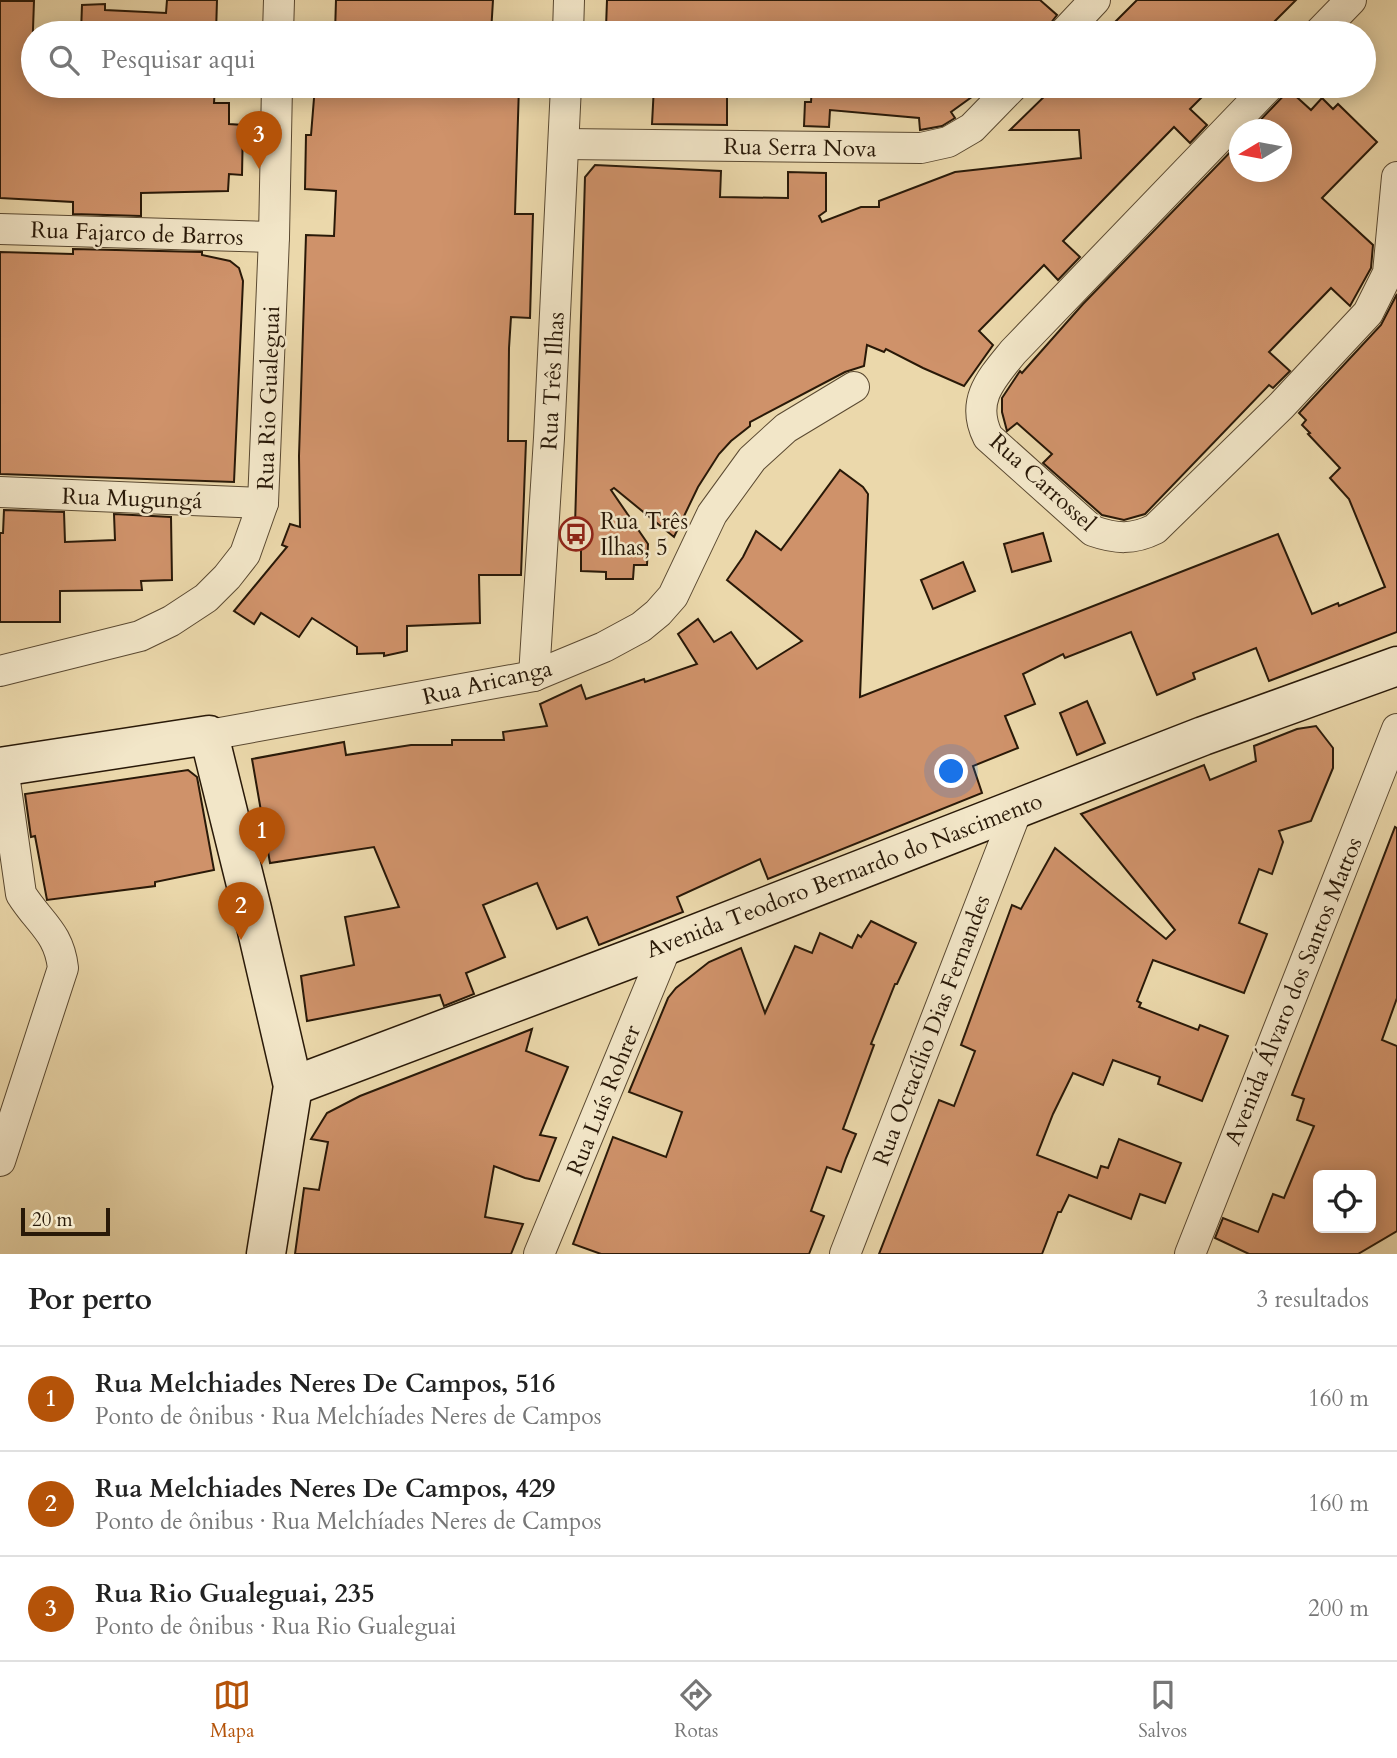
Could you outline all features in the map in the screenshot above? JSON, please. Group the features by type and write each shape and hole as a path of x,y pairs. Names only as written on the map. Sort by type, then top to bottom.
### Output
{"street":[{"path":"278,21 279,0"},
{"path":"568,21 569,0"},
{"path":"1076,21 1096,0"},
{"path":"1331,21 1351,0"},
{"name":"Rua Rio Gualeguai","path":"0,671 140,636 171,621 206,598 245,554 263,503 277,98"},
{"name":"Rua Três Ilhas","path":"534,676 566,98"},
{"name":"Rua Serra Nova","path":"564,145 921,148 948,142 972,128 1001,98"},
{"name":"Rua Carrossel","path":"1257,98 1013,352 987,384 982,417 988,437 1093,531 1123,539 1144,535 1155,529 1281,406 1368,313 1388,273 1397,177"},
{"name":"Rua Fajarco de Barros","path":"0,229 274,237"},
{"name":"Rua Aricanga","path":"1,767 209,735 534,676 604,647 641,627 673,596 712,514 752,459 786,428 854,387"},
{"name":"Rua Mugungá","path":"0,492 263,503"},
{"name":"Avenida Teodoro Bernardo do Nascimento","path":"293,1086 667,945 1203,736 1397,667"},
{"name":"Avenida Álvaro dos Santos Mattos","path":"1190,1254 1397,729"},
{"path":"209,735 293,1086 266,1254"},
{"path":"0,1161 63,968 62,953 53,933 32,911 21,894 1,767"},
{"name":"Rua Octacílio Dias Fernandes","path":"845,1254 1018,807"},
{"name":"Rua Luís Rohrer","path":"539,1254 667,945"}],"building":[{"path":"167,0 217,0 216,21 81,21 82,5 105,4 105,10 166,13"},
{"path":"336,0 493,0 492,21 335,21"},
{"path":"607,0 1040,0 1057,15 1052,21 606,21"},
{"path":"1137,0 1296,0 1275,21 1116,21"},
{"path":"0,1 34,1 33,21 21,21 21,98 214,98 214,103 229,103 229,124 243,125 242,175 229,174 228,191 141,193 141,216 73,214 73,202 0,198"},
{"path":"314,98 519,98 515,214 533,214 530,318 511,317 509,348 508,441 526,441 521,575 479,575 480,623 407,626 407,651 384,656 384,653 357,654 357,647 312,618 299,637 261,613 254,624 234,611 287,547 282,545 290,524 300,527 299,456 306,235 334,236 336,191 305,189 306,135 311,135"},
{"path":"653,98 727,98 727,125 652,124"},
{"path":"811,98 970,98 951,112 955,118 942,126 920,130 919,118 830,110 829,127 804,126 805,102 811,102"},
{"path":"1043,98 1201,98 1190,109 1207,125 1190,143 1174,127 1063,241 1080,257 1058,280 1044,265 979,331 993,345 964,386 886,349 884,352 867,345 864,366 845,372 750,422 750,426 719,454 698,487 674,537 614,488 611,490 648,544 647,565 634,565 633,579 606,579 606,572 581,571 581,526 575,526 585,177 595,165 721,171 720,197 788,198 788,172 826,173 826,211 819,216 822,222 861,207 879,207 879,201 955,172 1081,158 1079,130 1010,130"},
{"path":"1281,98 1298,98 1311,110 1322,98 1333,109 1338,104 1377,142 1322,198 1373,245 1371,268 1350,306 1331,288 1269,352 1290,371 1273,388 1269,385 1145,514 1124,520 1102,515 1043,463 1052,454 1017,423 1007,431 1002,412 1002,398 1020,371 1022,373 1083,304 1229,153 1229,182 1292,182 1292,119 1261,119"},
{"path":"73,249 202,252 202,255 230,261 239,268 243,281 234,482 0,474 0,252 73,254"},
{"path":"1397,294 1397,632 1269,681 1256,648 1193,673 1195,679 1157,695 1131,632 1065,658 1063,654 1023,674 1035,704 1005,716 1018,748 973,766 982,793 768,879 760,859 677,897 683,912 599,945 587,917 557,929 537,883 483,905 505,957 466,973 474,994 444,1006 440,995 307,1021 301,976 354,965 345,917 399,907 374,847 270,863 252,759 344,742 346,755 411,745 452,745 452,740 504,740 503,732 547,726 540,704 581,685 586,699 697,664 678,634 698,619 714,642 731,632 757,669 802,641 727,580 756,531 781,550 840,470 868,494 860,697 1278,534 1312,614 1338,603 1339,606 1385,587 1349,499 1330,478 1340,468 1308,434 1310,433 1302,425 1306,420 1299,413 1381,325"},
{"path":"4,510 64,512 65,542 115,540 114,514 171,517 172,580 141,581 142,590 60,591 60,622 0,622 0,533 3,533"},
{"path":"1043,533 1051,561 1012,572 1004,544"},
{"path":"963,562 975,591 933,609 921,580"},
{"path":"1087,701 1105,743 1077,755 1060,713"},
{"path":"1316,726 1333,748 1333,768 1311,821 1279,831 1283,842 1272,874 1259,869 1239,923 1267,934 1244,993 1153,960 1137,1001 1141,1003 1139,1007 1198,1030 1200,1025 1228,1036 1202,1101 1158,1084 1160,1077 1113,1060 1103,1085 1073,1073 1037,1155 1097,1178 1101,1166 1108,1168 1119,1139 1181,1163 1165,1203 1140,1194 1131,1219 1069,1195 1061,1212 1058,1212 1042,1254 879,1254 939,1100 954,1106 975,1051 961,1045 1012,905 1021,909 1055,848 1166,939 1175,930 1081,814 1204,765 1210,780 1256,761 1254,746 1297,729"},
{"path":"188,770 197,777 214,870 155,882 155,886 47,900 35,836 31,837 25,794"},
{"path":"1395,827 1397,998 1382,1040 1397,1046 1397,1231 1358,1254 1249,1254 1215,1238 1223,1218 1258,1232 1273,1194 1284,1198 1314,1126 1297,1120 1304,1099 1292,1095"},
{"path":"871,921 916,943 895,984 871,1044 874,1045 843,1129 856,1134 841,1172 827,1167 811,1211 824,1216 809,1254 601,1254 573,1244 613,1137 666,1157 682,1112 629,1092 668,998 676,988 709,962 741,948 765,1013 795,946 812,953 820,933 852,948 858,935 861,937"},
{"path":"532,1029 526,1051 568,1067 540,1135 556,1138 539,1181 494,1166 485,1217 523,1224 511,1254 295,1254 304,1188 319,1190 328,1142 311,1139 327,1113 360,1096"}],"place":[{"name":"Rua Rio Gualeguai, 235","path":"259,169"},
{"name":"Rua Três Ilhas, 5","path":"576,534"},
{"name":"Rua Melchiades Neres De Campos, 516","path":"262,865"},
{"name":"Rua Melchiades Neres De Campos, 429","path":"241,940"}]}
